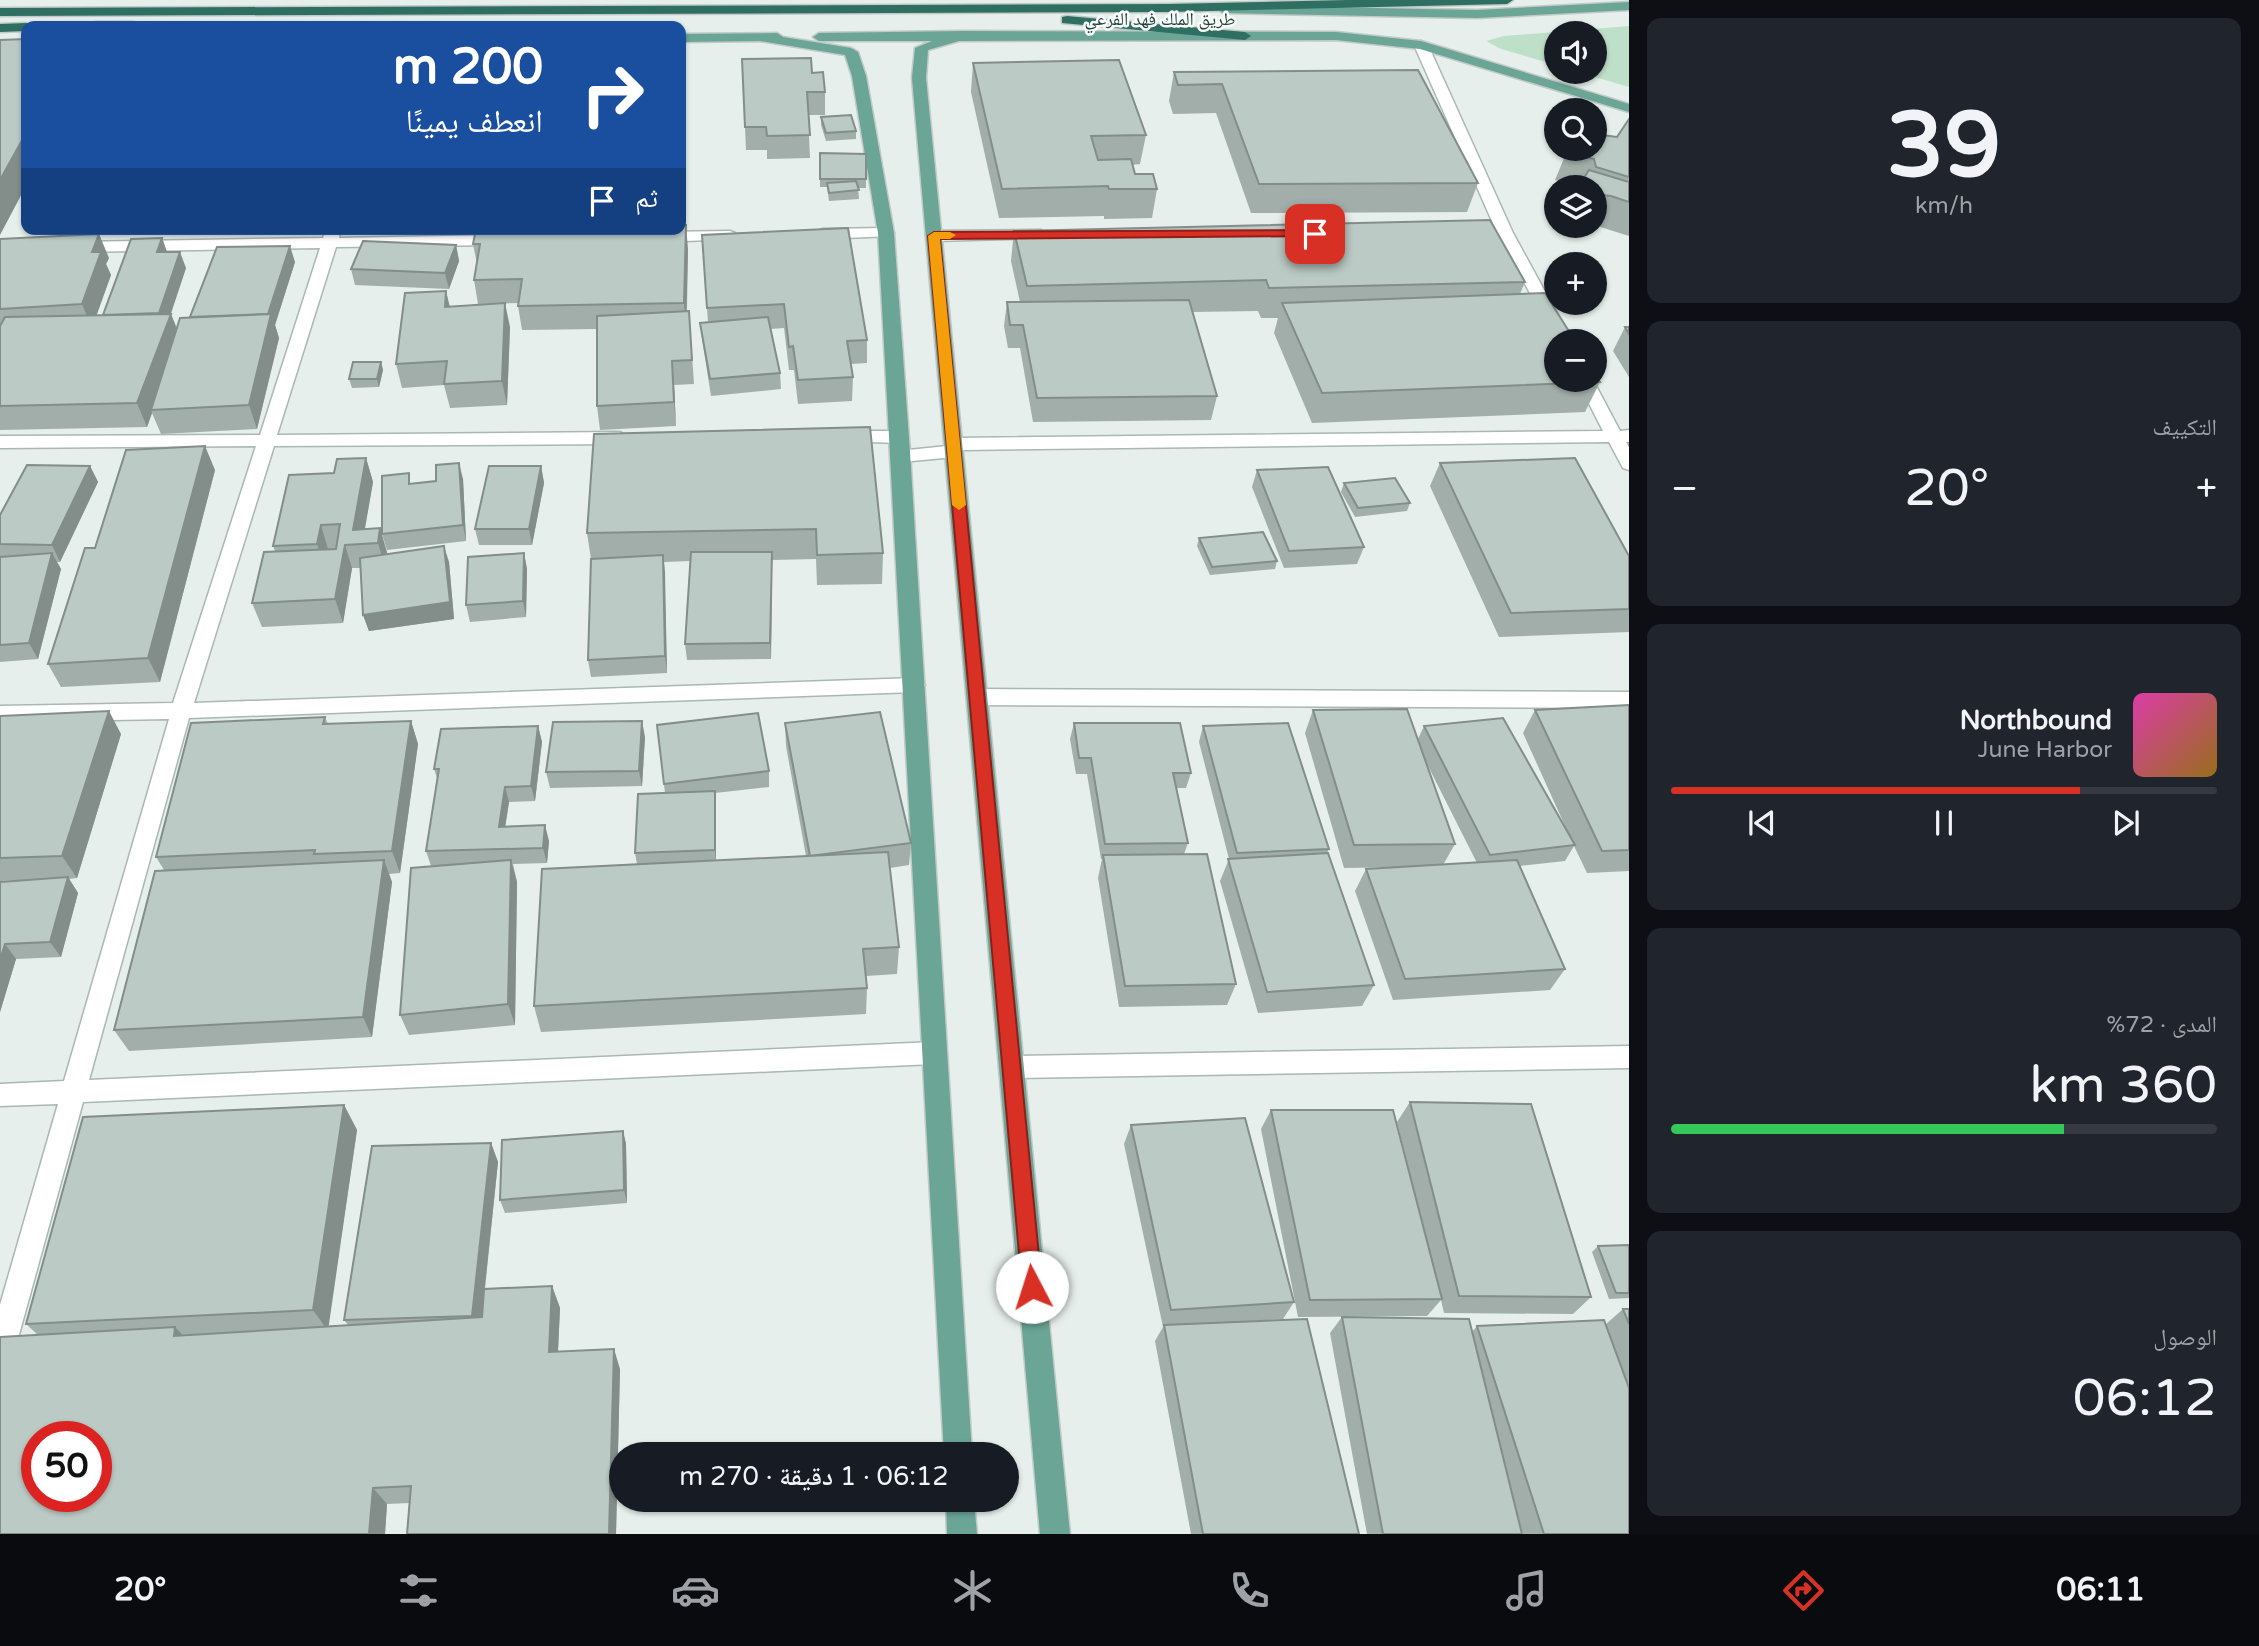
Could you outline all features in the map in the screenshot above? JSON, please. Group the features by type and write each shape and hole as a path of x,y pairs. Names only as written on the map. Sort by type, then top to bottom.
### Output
{"highway":[{"path":"0,12 1168,8 1507,0"},
{"path":"936,9 1245,36"},
{"path":"316,21 619,10"},
{"path":"0,28 21,27"}],"main road":[{"name":"طريق الملك فهد الفرعي","path":"1168,8 1439,15 1570,12 1629,6"},
{"name":"طريق الملك فهد الفرعي","path":"686,38 964,35 1336,36 1421,45 1629,108"},
{"path":"964,35 922,48 919,78 1055,1534"},
{"path":"762,37 851,52 859,76 886,233 915,685 957,1442"},
{"path":"0,40 21,40"},
{"path":"961,1512 962,1534"}],"street":[{"path":"1421,45 1505,233 1557,329"},
{"path":"803,235 886,233"},
{"path":"1449,233 1505,233"},
{"path":"934,236 1059,235"},
{"path":"55,247 332,236 524,240"},
{"path":"0,1353 181,711 332,236"},
{"path":"649,237 747,236"},
{"path":"1593,392 1622,436 1629,464"},
{"path":"830,437 900,444 902,456 954,447 1622,436"},
{"path":"0,442 638,438"},
{"path":"0,713 181,711 915,685"},
{"path":"977,697 1629,700"},
{"path":"0,1095 934,1054"},
{"path":"1011,1067 1629,1057"}],"green space":[{"path":"1629,26 1629,87 1607,81 1607,28"},
{"path":"1544,33 1544,62 1501,49 1486,41 1504,36"}],"building":[{"path":"21,39 21,142 0,180 0,40"},
{"path":"811,58 812,73 823,72 825,92 807,92 810,135 767,136 766,127 745,127 742,59"},
{"path":"1119,60 1146,135 1091,136 1098,160 1131,159 1135,174 1153,174 1157,189 1109,189 1108,186 1002,189 973,63"},
{"path":"1418,70 1478,183 1259,184 1222,84 1178,85 1174,72"},
{"path":"851,115 856,131 826,133 821,117"},
{"path":"1629,119 1629,177 1596,167 1594,161 1607,161 1607,136 1617,137"},
{"path":"820,153 866,154 866,179 820,179"},
{"path":"1589,170 1606,175 1586,175"},
{"path":"1607,175 1629,182 1629,202 1607,196"},
{"path":"856,181 859,190 829,193 827,183"},
{"path":"1490,220 1525,282 1269,288 1266,280 1027,286 1014,231"},
{"path":"848,228 867,340 847,341 853,377 798,380 793,346 789,347 784,304 707,308 702,235"},
{"path":"99,235 92,252 101,252 82,304 0,309 0,239"},
{"path":"475,235 686,235 684,303 518,306 522,279 474,280 480,244 473,244"},
{"path":"162,238 157,252 180,252 159,313 103,315 131,239"},
{"path":"363,241 456,245 445,273 351,269"},
{"path":"290,246 268,314 190,317 217,247"},
{"path":"446,291 445,307 505,303 502,381 444,384 447,361 396,364 405,293"},
{"path":"1544,293 1544,315 1559,315 1568,329 1544,329 1544,384 1322,393 1282,303"},
{"path":"1189,300 1217,396 1037,398 1023,325 1010,325 1007,302"},
{"path":"689,311 692,360 672,361 674,402 597,406 597,316"},
{"path":"171,314 137,403 0,406 0,326 5,317"},
{"path":"271,314 249,405 151,410 180,318"},
{"path":"768,317 780,373 710,379 700,323"},
{"path":"353,362 381,362 377,379 349,379"},
{"path":"870,427 883,553 817,555 816,529 587,533 594,434"},
{"path":"205,446 148,658 48,664 85,548 95,548 126,450"},
{"path":"366,458 353,530 380,528 378,543 345,545 335,599 252,603 264,552 336,549 340,524 321,525 317,544 273,546 289,475 334,473 337,459"},
{"path":"1575,458 1629,556 1629,609 1511,613 1440,463"},
{"path":"459,463 463,525 382,534 382,476 409,473 409,484 436,481 436,465"},
{"path":"27,465 90,466 52,545 0,544 0,515"},
{"path":"489,466 541,466 529,529 475,529"},
{"path":"1328,467 1364,547 1289,551 1257,470"},
{"path":"1395,478 1410,503 1358,508 1344,483"},
{"path":"1263,532 1277,561 1212,567 1199,538"},
{"path":"444,546 450,602 363,615 360,558"},
{"path":"691,552 772,552 770,643 685,644"},
{"path":"52,553 29,643 0,645 0,557"},
{"path":"524,553 523,601 466,605 468,557"},
{"path":"663,555 665,656 588,660 591,559"},
{"path":"1629,705 1629,850 1602,851 1535,710"},
{"path":"1407,709 1455,844 1354,845 1313,710"},
{"path":"109,711 62,856 0,858 0,716"},
{"path":"880,712 911,843 810,856 785,723"},
{"path":"758,713 769,771 664,784 657,725"},
{"path":"325,717 323,724 411,721 392,851 314,854 315,850 156,857 191,723"},
{"path":"1503,718 1575,845 1490,855 1424,726"},
{"path":"642,721 639,771 546,772 553,722"},
{"path":"1074,723 1180,723 1191,773 1173,773 1188,843 1105,844 1091,758 1079,758"},
{"path":"1288,723 1329,849 1237,853 1203,726"},
{"path":"538,726 531,786 505,787 499,827 545,825 543,848 426,851 439,769 434,769 441,729"},
{"path":"715,791 715,850 635,853 638,794"},
{"path":"888,852 899,947 863,949 867,988 534,1006 542,869"},
{"path":"1328,853 1374,985 1267,992 1228,859"},
{"path":"1207,854 1236,984 1125,986 1103,855"},
{"path":"384,860 363,1017 114,1030 155,871"},
{"path":"511,860 508,1004 400,1015 411,868"},
{"path":"1517,860 1565,969 1405,979 1366,869"},
{"path":"68,877 50,942 5,944 0,960 0,882"},
{"path":"1410,1102 1531,1104 1591,1297 1459,1296"},
{"path":"344,1105 313,1310 26,1324 83,1117"},
{"path":"1271,1110 1393,1110 1442,1299 1310,1300"},
{"path":"1245,1118 1294,1302 1171,1310 1131,1125"},
{"path":"623,1131 624,1190 500,1200 502,1140"},
{"path":"491,1143 472,1316 344,1320 372,1146"},
{"path":"1629,1245 1629,1293 1616,1293 1598,1246"},
{"path":"552,1286 549,1352 614,1349 611,1442 609,1442 609,1534 407,1534 411,1486 373,1488 369,1534 0,1534 0,1337 175,1327 174,1336 482,1317 484,1289"},
{"path":"1623,1309 1629,1309 1629,1324"},
{"path":"1342,1317 1469,1319 1522,1534 1383,1534"},
{"path":"1307,1319 1359,1534 1203,1534 1164,1325"},
{"path":"1604,1320 1629,1388 1629,1534 1544,1534 1477,1326"}],"slow traffic":[{"path":"950,235 934,236 959,505"}],"route":[{"path":"1032,1287 934,236 1315,234"}]}
